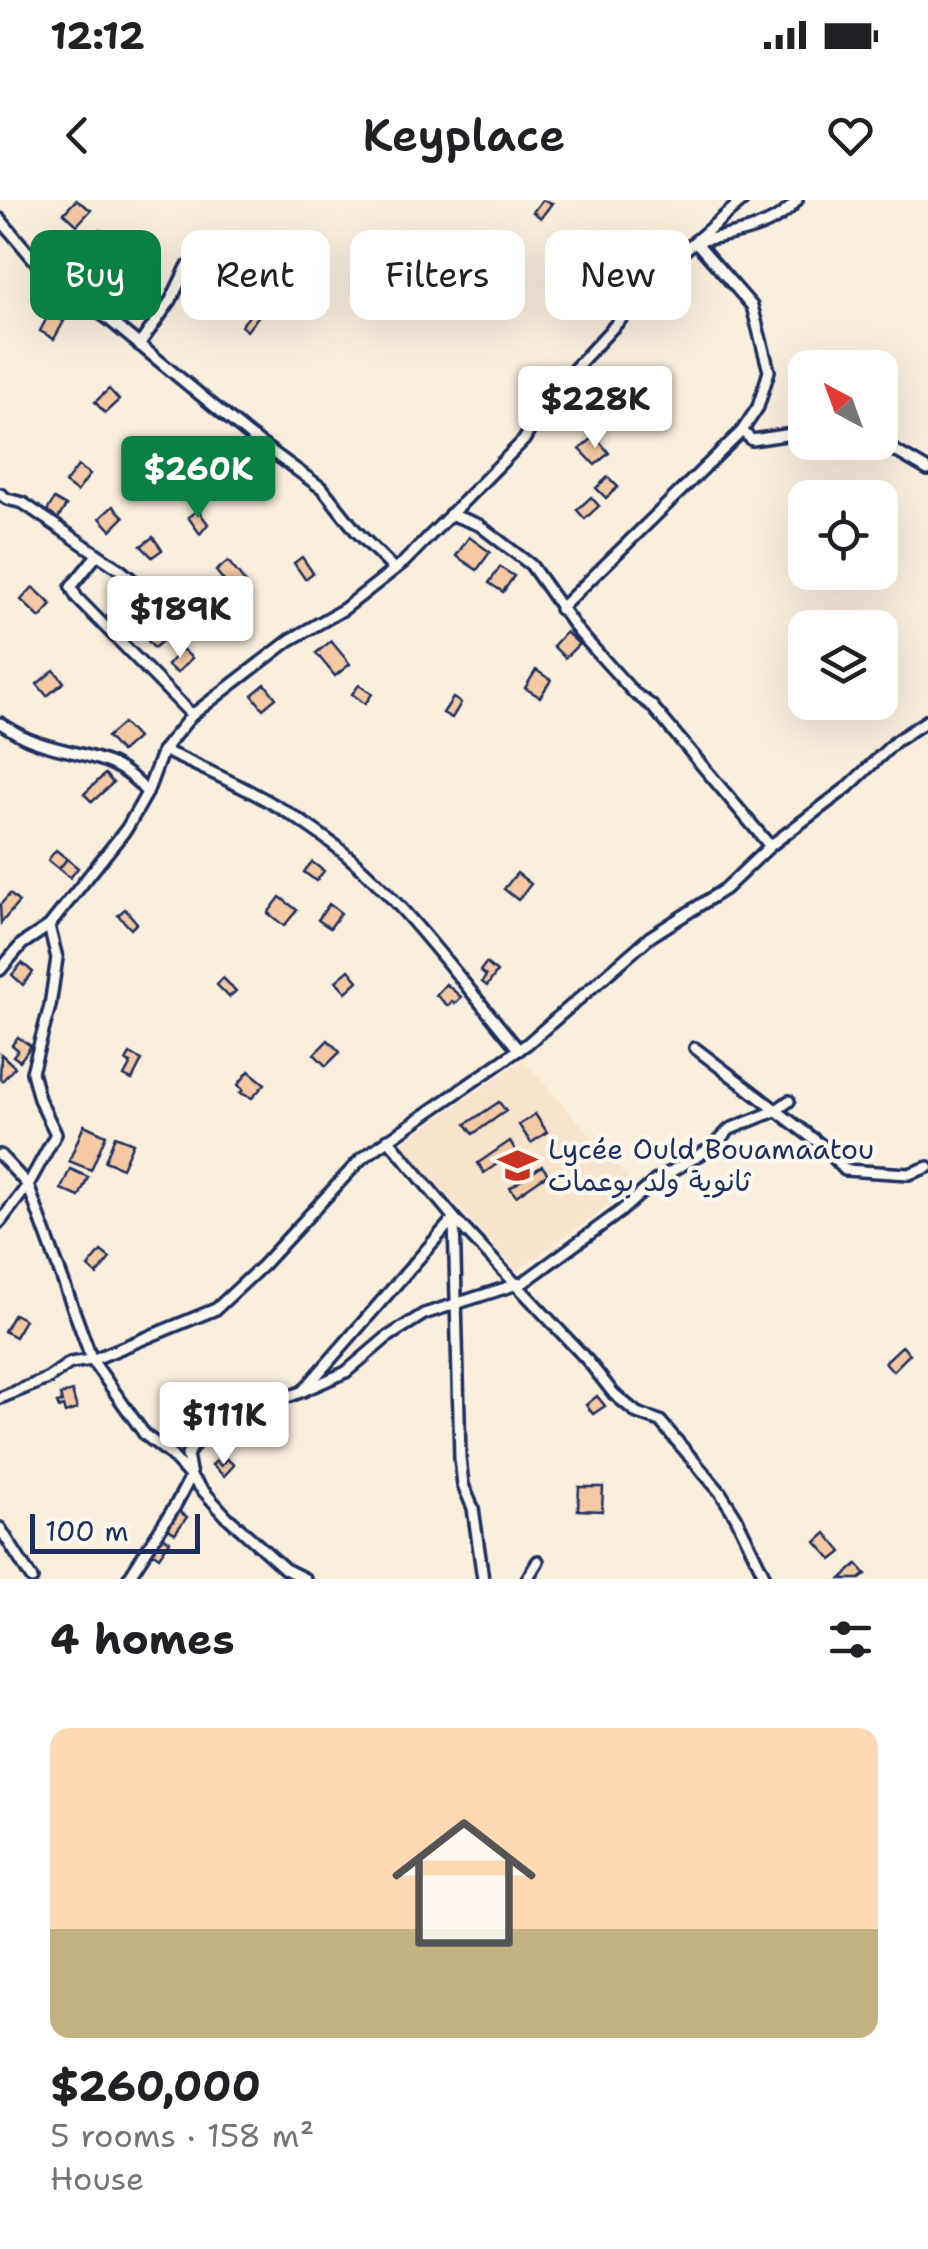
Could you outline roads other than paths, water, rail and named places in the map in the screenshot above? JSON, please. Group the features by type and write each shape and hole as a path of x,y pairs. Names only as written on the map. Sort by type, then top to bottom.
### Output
{"street":[{"path":"0,970 22,944 49,926 128,828 148,794 164,750 192,715 290,640 344,609 394,569 524,440 566,378 695,241 742,200"},
{"path":"695,241 740,234 789,210 797,200"},
{"path":"0,219 52,281 108,318 249,435 323,489 356,531 394,569"},
{"path":"560,609 742,430 758,407 769,371 752,306 695,241"},
{"path":"139,345 181,279"},
{"path":"742,430 752,440 788,435"},
{"path":"898,452 928,470"},
{"path":"0,494 7,500 23,503 159,602"},
{"path":"450,514 479,525 531,565 560,609 634,693 651,705 770,846"},
{"path":"98,555 71,587 76,598 192,715"},
{"path":"0,1398 47,1378 70,1363 92,1360 216,1309 263,1265 361,1159 519,1050 650,937 725,888 770,846 848,787 896,740 928,720"},
{"path":"0,723 27,739 107,760 134,776 148,794"},
{"path":"164,750 234,782 315,830 386,893 519,1050"},
{"path":"0,1222 28,1185 56,1134 39,1099 32,1072 50,1006 57,958 49,926"},
{"path":"695,1048 824,1148 844,1170 908,1174 928,1168"},
{"path":"128,1579 190,1476 187,1455 202,1433 220,1419 240,1407 286,1398 346,1372 386,1338 424,1314 518,1284 622,1211 656,1181 711,1148 730,1129 790,1101"},
{"path":"388,1138 454,1218 614,1394 637,1413 660,1421 720,1492 766,1579"},
{"path":"0,1155 28,1185 92,1360 145,1435 285,1569 304,1579"},
{"path":"454,1218 460,1458 463,1486 473,1508 482,1579"},
{"path":"303,1391 454,1218"},
{"path":"0,1528 32,1579"},
{"path":"527,1579 538,1561"}],"place":[{"name":"Lycée Ould Bouamaatou ثانوية ولد بوعمات","path":"518,1165"}]}
